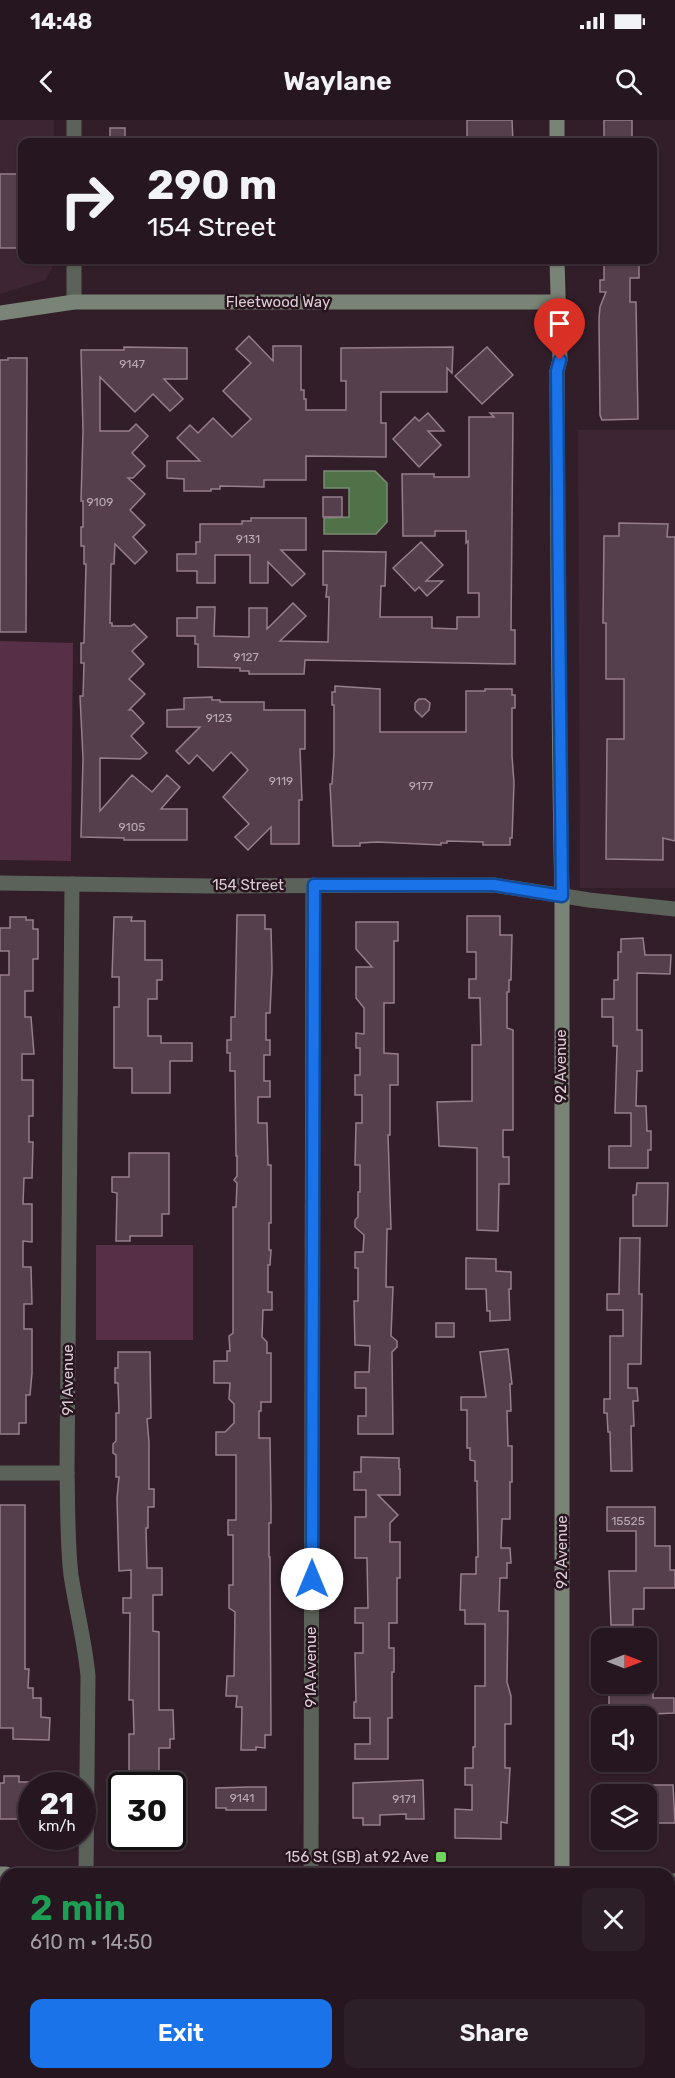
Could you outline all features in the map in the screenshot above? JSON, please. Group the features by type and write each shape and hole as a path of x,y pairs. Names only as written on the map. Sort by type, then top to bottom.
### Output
{"street":[{"path":"74,120 74,138"},
{"path":"556,120 557,138"},
{"path":"74,264 74,302"},
{"name":"92 Avenue","path":"557,264 560,360 557,371 562,896 562,1868"},
{"name":"Fleetwood Way","path":"0,314 74,302 558,302"},
{"name":"154 Street","path":"0,883 494,885 562,896 675,909"},
{"name":"91 Avenue","path":"72,884 67,1473 71,1576 86,1652 88,1676 86,1868"},
{"name":"91A Avenue","path":"311,1868 314,885"},
{"path":"0,1473 67,1473"}],"shaded area":[{"path":"0,120 54,120 54,138 18,138 18,264 52,264 52,268 45,280 0,294"},
{"path":"578,430 675,430 675,888 580,888"},
{"path":"324,471 375,471 387,483 387,522 376,534 324,534 324,518 349,517 349,488 324,488"},
{"path":"0,641 73,643 71,861 0,860"},
{"path":"96,1245 193,1245 193,1340 96,1340"}],"building":[{"path":"467,120 512,120 513,138 467,138"},
{"path":"604,120 632,120 632,138 604,138"},
{"path":"110,128 125,128 125,138 110,138"},
{"path":"0,174 18,174 18,248 0,248"},
{"path":"604,264 639,264 639,278 630,278 630,302 636,302 638,419 602,420 600,415 599,319 600,307 606,292 600,292 600,280 604,280"},
{"path":"249,336 273,361 273,346 301,346 301,390 304,390 306,410 346,410 346,381 341,381 341,348 453,347 452,373 447,368 447,392 381,392 381,423 386,423 386,457 306,456 306,480 264,480 264,487 220,486 220,489 211,489 211,491 184,491 184,479 167,478 167,461 200,461 177,438 190,425 198,433 213,418 232,437 251,419 223,391 251,363 236,349"},
{"path":"124,347 187,348 187,379 164,379 183,399 170,411 153,394 135,412 100,377 100,431 129,431 136,424 148,436 132,453 145,466 133,478 128,478 145,494 130,510 145,525 133,537 147,552 135,564 115,544 114,564 111,564 110,623 112,626 134,624 147,637 132,651 144,664 129,679 145,694 129,710 132,710 144,723 131,736 147,753 140,759 100,758 100,811 132,775 152,792 167,775 180,787 161,809 187,809 187,840 81,837 83,758 80,696 83,696 84,663 81,663 81,643 84,643 86,564 84,564 84,546 81,546 83,431 81,350 124,350"},
{"path":"487,347 513,375 482,404 455,376"},
{"path":"8,358 27,358 26,632 0,632 0,360 8,360"},
{"path":"428,413 444,431 428,431 441,445 419,467 393,439 415,417 419,421"},
{"path":"490,413 513,413 511,630 515,630 515,664 305,660 304,674 249,674 249,671 240,671 240,668 198,667 198,644 195,644 195,636 177,636 177,618 197,618 197,607 215,607 214,636 249,637 249,608 267,608 267,629 293,603 306,616 280,641 328,642 329,597 326,597 327,585 323,585 323,551 386,552 385,586 381,586 380,617 432,617 432,628 457,629 457,617 479,617 479,593 468,593 466,531 435,531 435,536 403,536 402,474 469,477 469,417 494,417"},
{"path":"323,497 342,497 342,517 323,517"},
{"path":"251,518 306,518 306,550 281,550 305,574 292,586 268,562 268,583 250,583 250,555 215,555 215,583 197,583 197,571 177,571 177,554 196,554 196,542 200,542 200,524 242,524 242,521 251,521"},
{"path":"619,523 668,524 667,537 675,537 675,841 663,838 663,860 606,859 607,739 624,739 624,679 606,679 606,623 603,623 604,536 619,536"},
{"path":"421,542 443,565 426,581 443,581 427,596 419,587 415,591 393,568"},
{"path":"335,686 380,689 380,732 466,732 466,691 512,689 512,695 515,695 515,708 512,708 514,783 510,845 447,841 441,845 377,842 360,843 360,846 333,846 330,784 332,784 334,753 332,692 335,692"},
{"path":"212,697 212,700 220,700 220,702 264,702 264,710 305,710 305,749 300,749 302,800 299,800 299,844 271,844 271,827 248,850 235,837 249,824 223,797 248,770 231,752 213,771 197,755 189,764 176,751 200,727 167,727 167,710 184,709 184,698"},
{"path":"419,699 425,699 430,703 429,710 422,717 415,710 415,703"},
{"path":"237,915 265,915 265,929 271,929 272,969 270,1013 266,1013 266,1040 270,1040 270,1055 264,1055 264,1081 270,1081 270,1097 258,1097 258,1123 267,1123 268,1165 271,1165 269,1250 271,1250 270,1265 268,1265 268,1292 272,1292 272,1310 263,1310 262,1337 267,1342 267,1353 271,1353 271,1402 261,1402 259,1438 270,1438 271,1735 265,1735 265,1748 256,1747 256,1750 241,1750 242,1707 236,1707 237,1696 226,1696 227,1676 234,1676 235,1612 229,1608 229,1585 233,1585 233,1535 228,1535 228,1520 236,1520 236,1455 216,1455 216,1432 225,1432 234,1423 234,1404 229,1399 230,1383 214,1383 214,1361 227,1361 227,1351 230,1351 229,1336 233,1333 233,1207 236,1207 237,1183 234,1180 237,1176 237,1156 235,1071 230,1071 227,1040 231,1040 231,1017 235,1017"},
{"path":"467,916 500,916 500,935 512,935 511,980 509,980 509,992 507,992 507,1028 513,1030 513,1130 503,1130 503,1157 509,1157 509,1184 499,1184 498,1231 477,1230 477,1148 439,1146 437,1102 472,1101 472,1045 481,1045 480,998 469,998 469,979 476,979 476,952 467,952"},
{"path":"10,917 26,917 26,920 33,920 33,929 38,929 38,959 33,959 33,991 25,991 25,1017 31,1017 34,1054 22,1054 22,1080 33,1080 33,1116 29,1116 29,1142 33,1142 32,1178 24,1178 23,1204 32,1204 32,1242 23,1241 23,1267 31,1267 32,1304 24,1304 24,1329 32,1329 32,1373 30,1395 26,1395 26,1423 19,1423 19,1434 0,1434 0,975 9,975 9,951 0,951 0,928 10,928"},
{"path":"114,917 132,917 131,921 145,921 145,960 162,960 162,980 157,980 157,999 148,999 148,1036 161,1036 161,1043 192,1043 192,1061 170,1061 170,1093 132,1093 132,1068 114,1068 114,1007 119,1007 119,977 112,977"},
{"path":"356,922 398,922 398,941 394,941 394,1003 384,1003 384,1053 398,1054 398,1085 390,1085 390,1135 388,1135 391,1229 387,1229 386,1287 393,1287 391,1336 397,1341 397,1347 392,1352 393,1434 358,1434 358,1416 366,1416 366,1388 355,1388 355,1372 369,1372 370,1346 355,1345 354,1301 358,1301 358,1268 355,1268 355,1252 363,1252 364,1235 355,1227 355,1220 358,1217 358,1192 360,1192 360,1165 355,1165 356,1123 362,1123 362,1095 355,1095 355,1075 360,1075 360,1048 356,1048 356,1033 364,1034 364,1008 356,998 356,967 372,967 356,949"},
{"path":"643,938 645,955 671,955 670,974 637,973 637,1030 642,1030 642,1071 637,1071 636,1106 646,1106 647,1131 651,1131 651,1150 648,1150 648,1168 609,1168 609,1146 631,1146 631,1113 615,1113 617,1046 613,1046 613,1017 602,1017 602,999 614,999 614,980 618,980 618,952 621,952 621,939"},
{"path":"129,1153 169,1153 169,1214 162,1214 162,1236 130,1236 130,1241 116,1241 117,1193 112,1192 112,1177 129,1177"},
{"path":"637,1183 668,1183 667,1226 633,1226 633,1195 636,1195"},
{"path":"620,1238 640,1238 641,1364 628,1364 628,1388 637,1388 638,1401 633,1401 632,1471 611,1471 610,1432 608,1432 607,1413 604,1413 604,1399 610,1399 610,1336 623,1336 623,1310 607,1310 607,1294 619,1294"},
{"path":"466,1258 496,1259 496,1271 511,1272 510,1320 490,1321 486,1289 466,1289"},
{"path":"436,1323 454,1323 454,1337 436,1337"},
{"path":"508,1349 512,1384 510,1384 511,1411 507,1411 508,1446 512,1446 512,1482 510,1482 510,1519 502,1519 501,1548 510,1548 511,1563 507,1563 507,1578 500,1578 499,1611 508,1611 507,1682 511,1696 511,1724 505,1724 505,1768 510,1768 507,1823 501,1822 501,1839 455,1838 455,1809 472,1810 472,1785 465,1785 465,1768 473,1768 475,1686 485,1686 485,1624 465,1624 465,1610 460,1610 461,1574 476,1574 476,1557 478,1557 475,1461 470,1460 470,1448 467,1448 467,1410 461,1410 461,1397 486,1397 480,1352"},
{"path":"118,1352 150,1352 151,1418 147,1419 149,1489 154,1489 154,1507 148,1507 147,1568 162,1568 162,1595 153,1595 153,1631 159,1632 159,1710 173,1710 174,1739 170,1739 170,1748 159,1748 159,1772 129,1772 129,1734 134,1734 133,1700 129,1700 130,1613 123,1613 123,1598 131,1598 131,1570 119,1571 117,1498 119,1477 116,1477 116,1455 113,1453 113,1444 116,1441 116,1413 119,1413 118,1383 115,1383 115,1368 118,1368"},
{"path":"361,1457 399,1458 400,1469 400,1495 378,1495 398,1515 390,1523 390,1542 400,1542 397,1623 389,1623 389,1648 394,1648 394,1672 392,1672 392,1718 388,1718 388,1759 355,1759 355,1744 370,1744 370,1718 354,1718 355,1653 363,1653 363,1623 355,1623 355,1608 368,1608 367,1558 355,1558 355,1517 366,1517 366,1490 354,1490 354,1472 361,1472"},
{"path":"0,1505 25,1505 25,1669 29,1669 28,1688 33,1688 33,1698 41,1698 41,1717 50,1718 49,1740 13,1739 13,1728 0,1728"},
{"path":"607,1507 655,1507 655,1546 670,1546 670,1570 675,1570 675,1588 644,1588 644,1609 633,1609 633,1625 611,1625 609,1571 636,1571 636,1531 607,1531"},
{"path":"609,1694 653,1694 653,1698 674,1698 674,1713 657,1714 657,1706 609,1706"},
{"path":"4,1776 18,1776 18,1819 0,1819 0,1783 4,1783"},
{"path":"423,1780 424,1819 406,1819 406,1814 380,1815 380,1825 363,1825 363,1818 353,1818 353,1783"},
{"path":"657,1785 673,1785 675,1823 657,1823"},
{"path":"266,1787 266,1810 216,1808 216,1788"}],"place":[{"name":"156 St (SB) at 92 Ave","path":"441,1857"}],"route":[{"path":"312,1579 314,885 494,885 543,891 562,896 557,371 560,360"}]}
